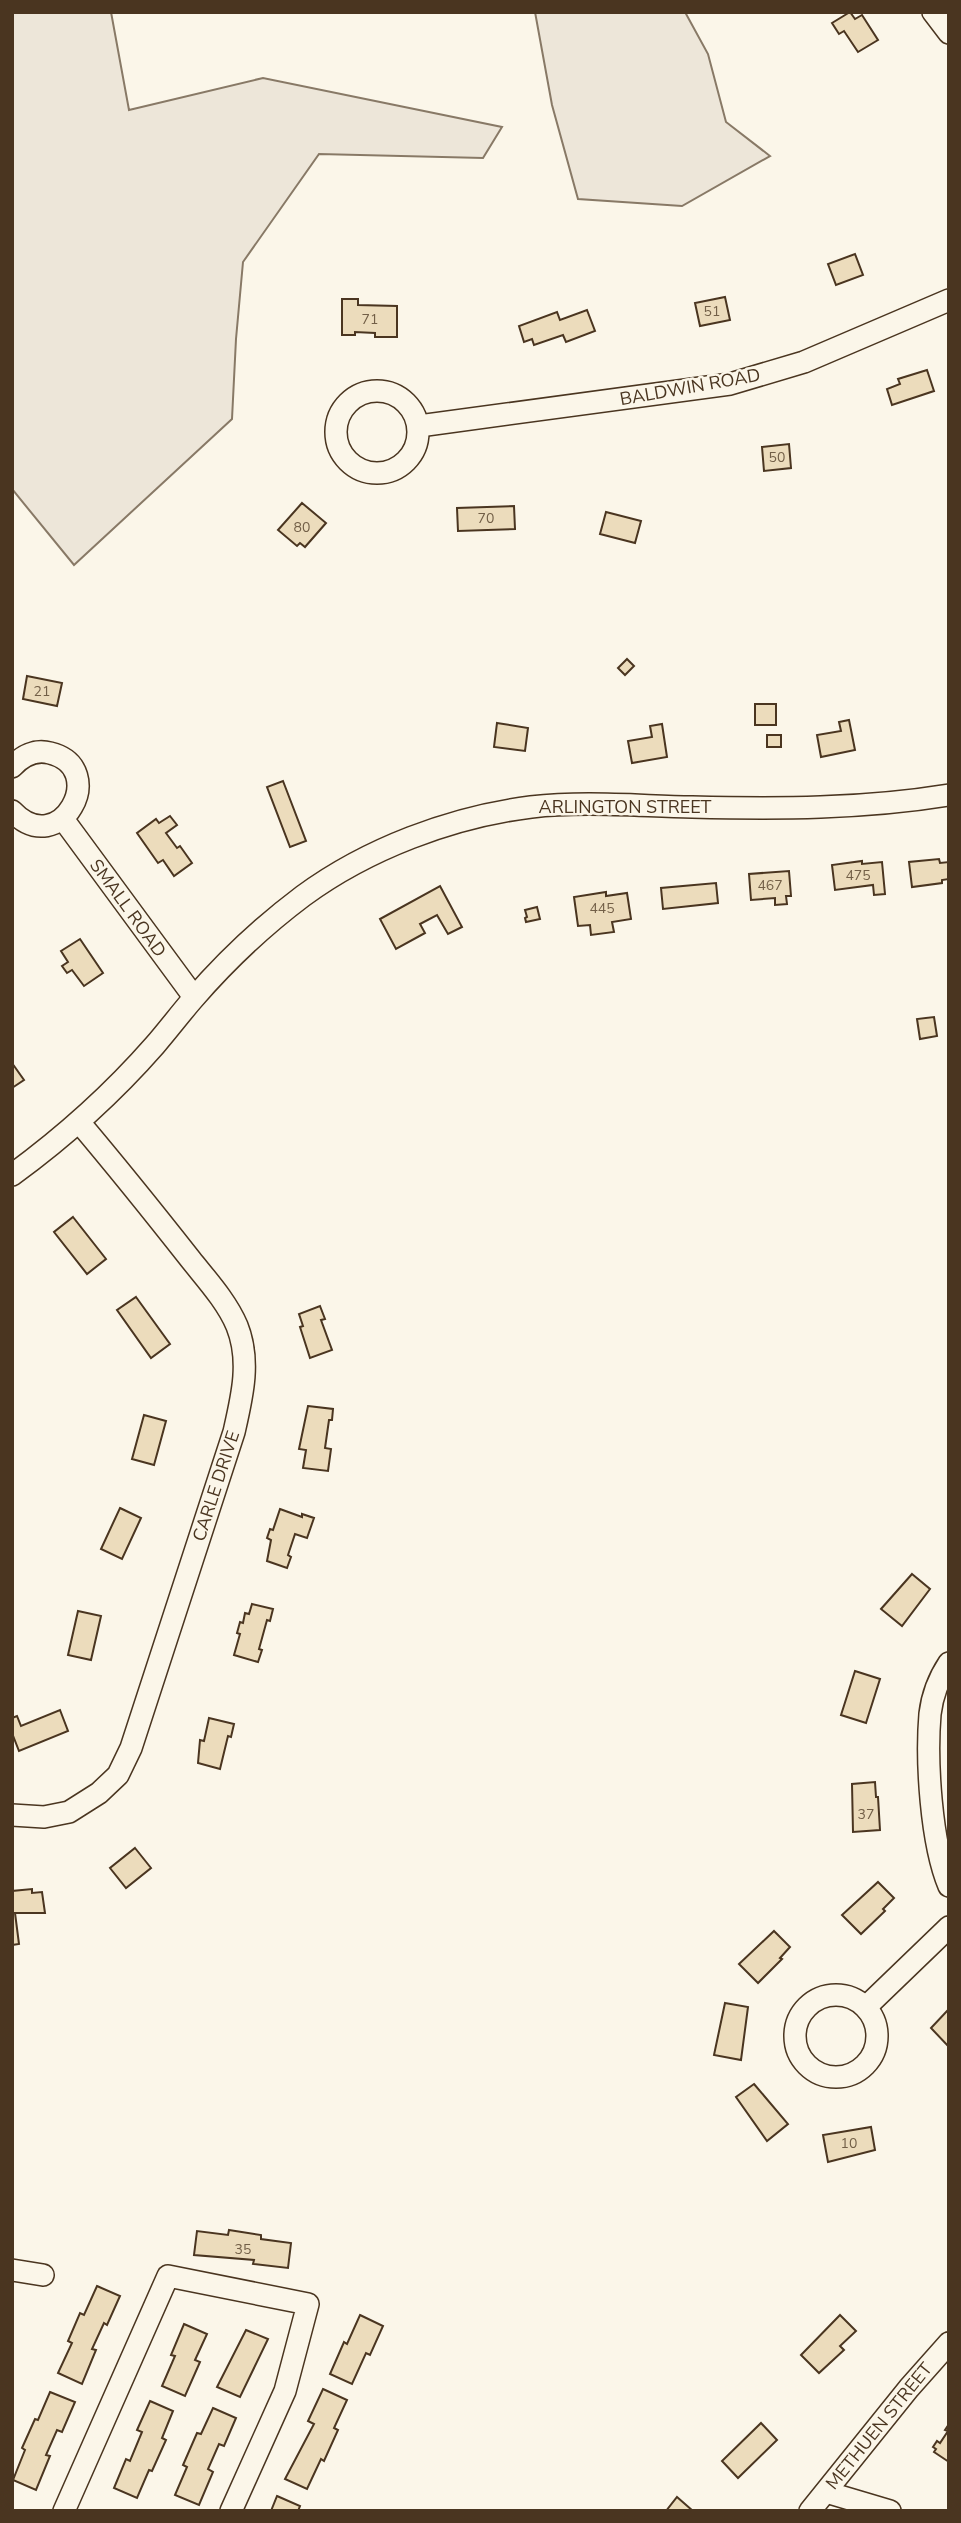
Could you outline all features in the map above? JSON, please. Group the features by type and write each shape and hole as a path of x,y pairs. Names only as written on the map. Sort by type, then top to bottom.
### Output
{"street":[{"path":"933,12 949,33"},
{"name":"BALDWIN ROAD","path":"419,426 730,384 804,362 949,300"},
{"path":"12,767 23,757 35,752 47,752 59,756 69,764 79,787 72,810 63,819 52,824 29,823 12,811"},
{"name":"ARLINGTON STREET","path":"12,1175 79,1122 154,1046 194,997 248,943 304,895 375,853 448,825 530,807 585,804 797,808 901,803 949,795"},
{"name":"SMALL ROAD","path":"63,819 194,997"},
{"name":"CARLE DRIVE","path":"12,1815 44,1817 69,1812 99,1793 118,1775 131,1748 234,1432 244,1388 244,1355 237,1326 222,1300 134,1187 79,1122"},
{"path":"949,1664 932,1705 929,1754 936,1839 949,1886"},
{"path":"866,2007 949,1927"},
{"path":"12,2270 43,2275"},
{"path":"64,2511 168,2276 308,2304 285,2391 231,2511"},
{"name":"METHUEN STREET","path":"810,2511 909,2388 949,2343"},
{"path":"826,2492 890,2511"}],"shaded area":[{"path":"12,12 111,12 129,110 263,78 502,127 483,158 319,154 243,262 232,419 74,565 12,489"},
{"path":"535,12 685,12 708,54 726,122 770,156 682,206 578,199 552,105"}],"building":[{"path":"850,12 855,19 862,15 878,40 858,52 844,31 839,34 832,23"},
{"path":"855,254 863,275 836,285 828,264"},
{"path":"725,297 730,320 700,326 695,303"},
{"path":"342,299 358,299 358,305 397,306 397,337 375,337 375,333 355,332 355,335 342,335"},
{"path":"587,310 595,331 566,342 563,335 534,345 532,339 524,342 519,326 557,312 560,320"},
{"path":"927,370 934,391 892,405 887,389 900,384 898,379"},
{"path":"789,444 791,468 764,471 762,447"},
{"path":"302,503 326,523 305,547 300,543 297,546 278,530"},
{"path":"514,506 515,529 458,531 457,508"},
{"path":"606,512 641,521 635,543 600,534"},
{"path":"627,659 634,666 625,675 618,668"},
{"path":"27,676 62,683 57,706 23,699"},
{"path":"755,704 776,704 776,725 755,725"},
{"path":"849,720 855,750 821,757 817,735 841,731 839,722"},
{"path":"497,723 528,728 525,751 494,747"},
{"path":"662,724 667,757 632,763 628,741 652,737 650,726"},
{"path":"767,735 781,735 781,747 767,747"},
{"path":"283,781 306,841 290,847 267,787"},
{"path":"170,816 177,825 166,833 192,863 174,876 163,860 158,863 137,833 156,819 159,823"},
{"path":"939,859 940,863 949,862 949,879 942,880 942,883 912,887 909,862"},
{"path":"862,861 862,864 882,862 885,894 874,895 873,885 835,890 832,865"},
{"path":"789,871 791,896 786,896 787,904 775,905 775,898 751,900 749,874"},
{"path":"716,883 718,903 663,909 661,888"},
{"path":"440,886 462,927 448,934 437,915 420,924 425,933 396,949 380,919"},
{"path":"606,892 606,896 627,893 631,919 612,922 614,932 591,935 590,925 578,926 574,897"},
{"path":"537,907 540,919 526,922 525,910"},
{"path":"80,939 103,973 84,986 72,970 67,973 62,966 68,962 61,951"},
{"path":"934,1017 937,1036 920,1039 917,1019"},
{"path":"12,1063 24,1080 12,1088"},
{"path":"73,1217 106,1259 87,1274 54,1232"},
{"path":"136,1297 170,1344 151,1358 117,1310"},
{"path":"320,1306 325,1319 321,1320 332,1350 310,1358 300,1327 303,1326 299,1314"},
{"path":"308,1406 333,1409 325,1448 331,1449 328,1471 303,1468 306,1450 299,1449"},
{"path":"144,1415 166,1421 154,1465 132,1459"},
{"path":"120,1508 141,1518 122,1559 101,1549"},
{"path":"280,1509 302,1517 302,1514 314,1518 307,1538 295,1534 287,1568 267,1561 271,1540 267,1538 270,1529 273,1530"},
{"path":"912,1574 930,1589 902,1626 881,1609"},
{"path":"252,1604 273,1609 270,1621 267,1620 258,1662 234,1655 240,1634 237,1633 240,1622 243,1623 245,1613 249,1614"},
{"path":"78,1611 101,1616 91,1660 68,1655"},
{"path":"855,1671 880,1679 866,1723 841,1715"},
{"path":"60,1710 68,1731 19,1751 12,1733 12,1718 17,1716 21,1726"},
{"path":"209,1718 234,1724 231,1737 228,1736 220,1769 198,1763 200,1740 204,1741"},
{"path":"875,1782 880,1830 853,1832 852,1784"},
{"path":"135,1848 151,1868 126,1888 110,1868"},
{"path":"878,1882 894,1898 883,1909 885,1911 861,1934 842,1915"},
{"path":"32,1889 32,1893 42,1892 45,1913 15,1913 19,1944 12,1945 12,1891"},
{"path":"774,1931 790,1947 758,1983 739,1964"},
{"path":"725,2003 748,2007 741,2060 714,2055"},
{"path":"949,2012 949,2047 931,2028"},
{"path":"754,2084 788,2124 767,2141 736,2097"},
{"path":"871,2127 875,2150 828,2162 823,2135"},
{"path":"229,2230 261,2235 261,2239 291,2243 288,2268 253,2264 254,2260 194,2255 197,2231 228,2235"},
{"path":"97,2286 120,2296 92,2349 96,2350 82,2384 58,2373 72,2343 68,2341 80,2313 84,2315"},
{"path":"360,2315 383,2326 370,2355 366,2353 352,2384 330,2374"},
{"path":"840,2315 856,2331 840,2346 844,2350 819,2373 801,2355"},
{"path":"184,2324 207,2334 195,2360 200,2362 185,2396 162,2386 175,2356 171,2355"},
{"path":"246,2330 268,2339 240,2397 217,2387"},
{"path":"323,2389 347,2400 334,2428 338,2430 307,2489 285,2479 314,2424 308,2421"},
{"path":"50,2392 75,2402 62,2432 57,2430 46,2455 50,2456 36,2490 13,2480 25,2450 22,2448"},
{"path":"150,2401 173,2411 162,2438 166,2440 137,2498 114,2488 126,2459 130,2461 142,2432 137,2430"},
{"path":"213,2408 236,2418 224,2446 219,2444 208,2469 213,2472 199,2505 175,2495 187,2467 183,2465 197,2433 201,2434"},
{"path":"761,2423 777,2440 738,2478 722,2461"},
{"path":"949,2424 949,2462 934,2452 936,2449 933,2447 937,2441 940,2443"},
{"path":"277,2496 300,2506 298,2511 271,2511"},
{"path":"677,2497 693,2511 666,2511"}]}
